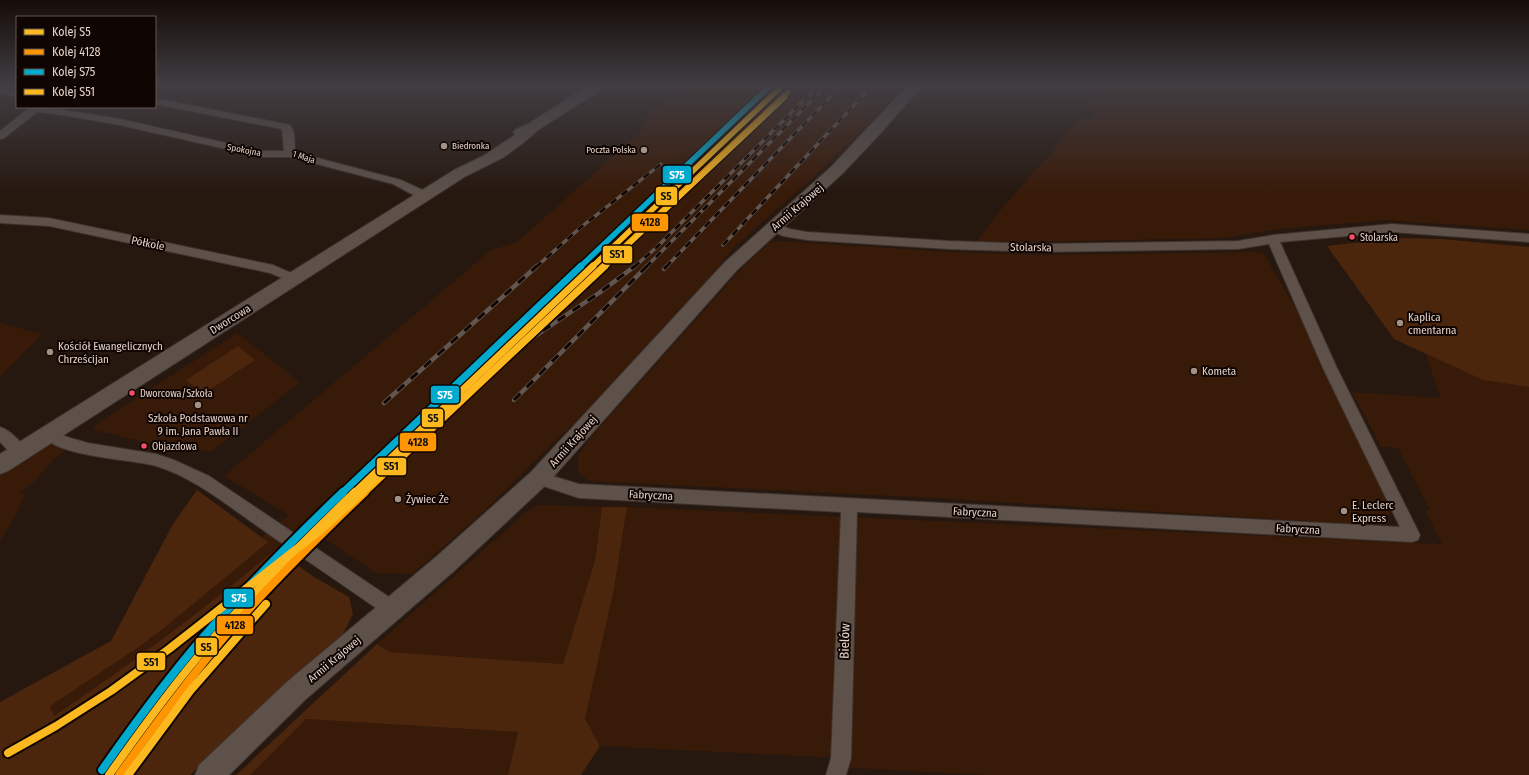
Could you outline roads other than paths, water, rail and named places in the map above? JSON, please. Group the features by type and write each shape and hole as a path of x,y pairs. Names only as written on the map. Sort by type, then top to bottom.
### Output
{"street":[{"path":"0,136 19,121"},
{"name":"Spokojna","path":"112,121 261,154 290,154"},
{"name":"1 Maja","path":"262,121 286,127 289,135 287,146 290,154 397,182 425,196"},
{"name":"Dworcowa","path":"0,465 460,173 475,168 526,135 533,127 542,121"},
{"name":"Armii Krajowej","path":"209,775 297,690 490,524 539,478 731,266 814,193 856,152 884,121"},
{"name":"Półkole","path":"0,219 56,223 273,269 294,279"},
{"name":"Stolarska","path":"774,227 787,233 807,236 949,245 1040,248 1238,245 1273,239 1392,228 1529,238"},
{"name":"Fabryczna","path":"539,478 578,491 1412,535 1330,368 1273,239"},
{"path":"0,433 20,452"},
{"path":"49,434 58,440 88,449 155,460 171,465 204,482 392,609"},
{"name":"Bielów","path":"836,775 841,758 848,505"}],"railway":[{"path":"634,267 657,247 783,121"},
{"path":"703,210 791,121"},
{"path":"666,267 807,121"},
{"path":"723,245 839,121"},
{"path":"536,267 580,228 661,164"},
{"path":"703,210 706,207"},
{"path":"647,266 703,210"},
{"path":"384,403 537,266"},
{"path":"498,361 599,293 635,266"},
{"path":"514,400 647,266"}],"rail line":[{"name":"S75","path":"102,770 170,678 214,625 270,565 357,478 733,121"},
{"name":"S5","path":"109,775 177,682 222,629 277,569 363,484 745,121"},
{"name":"4128","path":"119,775 163,714 210,654 243,616 294,562 373,485 757,121"},
{"name":"S51","path":"8,753 56,726 111,691 169,649 322,529 379,478 759,121"},
{"name":"S51","path":"128,775 190,691 266,604"}],"place":[{"name":"Biedronka","path":"444,146"},
{"name":"Poczta Polska","path":"644,150"},
{"name":"Stolarska","path":"1352,237"},
{"name":"Kaplica cmentarna","path":"1400,323"},
{"name":"Kościół Ewangelicznych Chrześcijan","path":"50,352"},
{"name":"Kometa","path":"1194,371"},
{"name":"Dworcowa/Szkoła","path":"132,393"},
{"name":"Szkoła Podstawowa nr 9 im. Jana Pawła II","path":"198,405"},
{"name":"Objazdowa","path":"144,446"},
{"name":"Żywiec Że","path":"398,499"},
{"name":"E. Leclerc Express","path":"1344,511"}]}
